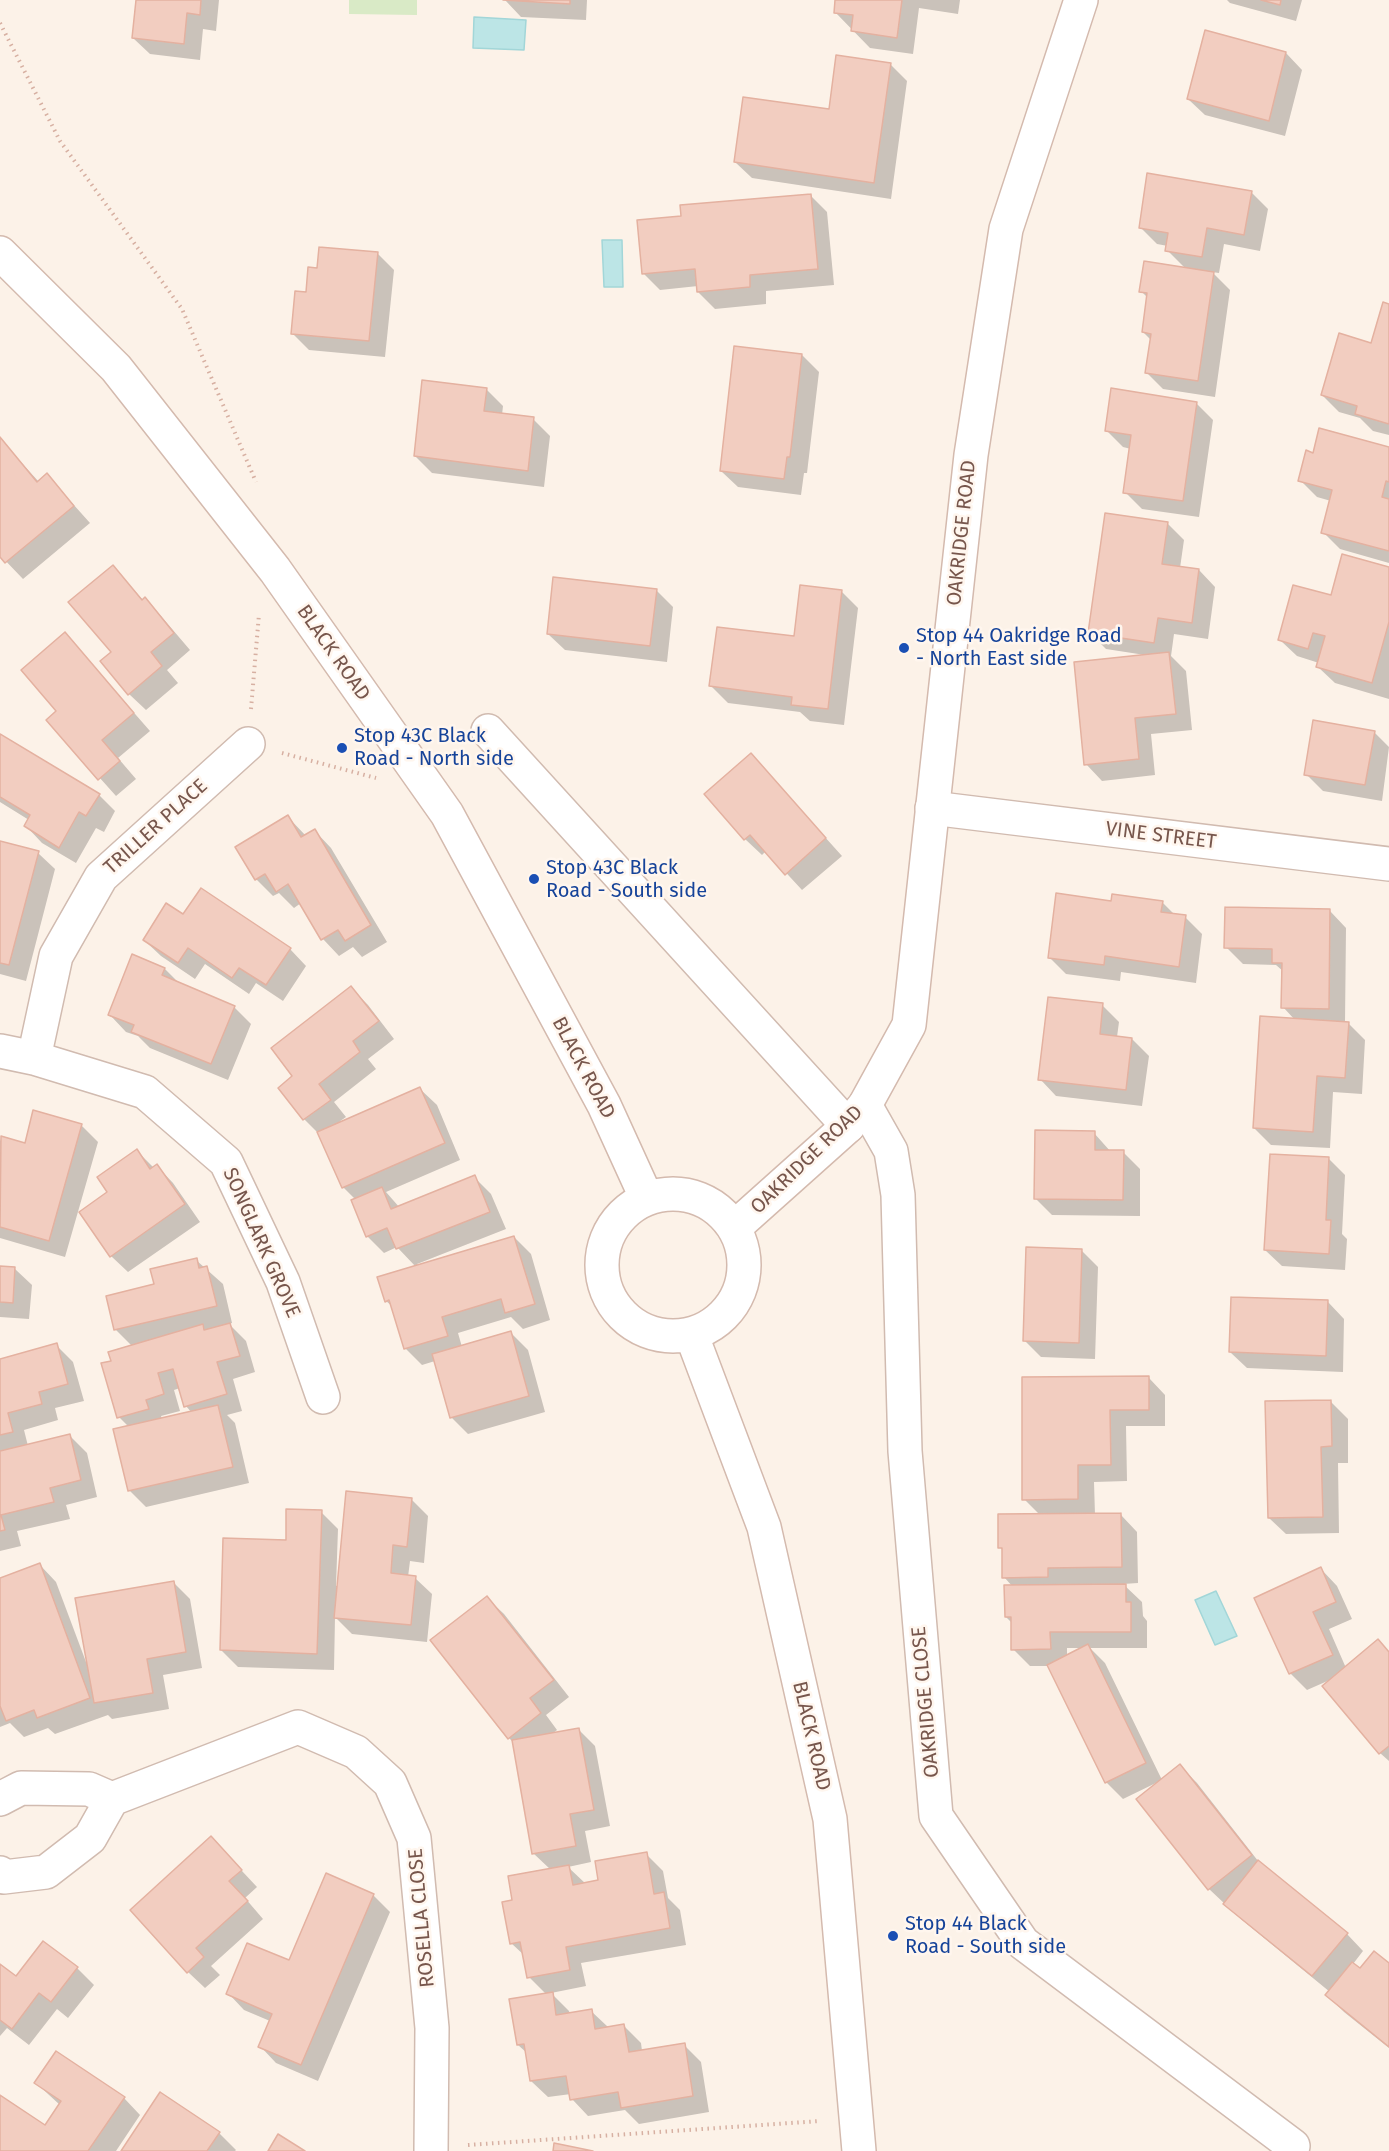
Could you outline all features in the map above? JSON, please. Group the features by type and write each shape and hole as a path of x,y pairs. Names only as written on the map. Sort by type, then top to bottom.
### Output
{"street":[{"name":"OAKRIDGE ROAD","path":"735,1227 856,1115 909,1025 971,455 1006,229 1081,0"},
{"name":"BLACK ROAD","path":"0,253 116,368 265,556 447,814 604,1105 646,1197"},
{"path":"488,731 856,1115"},
{"name":"TRILLER PLACE","path":"34,1058 56,956 101,877 248,744"},
{"name":"VINE STREET","path":"932,808 1389,864"},
{"name":"SONGLARK GROVE","path":"0,1051 34,1058 145,1092 226,1162 283,1282 323,1396"},
{"name":"OAKRIDGE CLOSE","path":"856,1115 891,1151 898,1196 905,1451 936,1816 1023,1943 1293,2146"},
{"path":"677,1193 708,1201 735,1227 746,1259 733,1308 692,1336 655,1336 616,1310 601,1272 609,1231 646,1197 677,1193"},
{"name":"BLACK ROAD","path":"692,1336 764,1527 830,1819 859,2151"},
{"name":"ROSELLA CLOSE","path":"112,1799 298,1727 356,1752 390,1783 414,1838 432,2028 431,2150"},
{"path":"0,1799 21,1788 89,1789 112,1799 90,1838 46,1872 4,1877 0,1873"}],"path":[{"path":"0,23 60,141 183,309 260,492"},
{"path":"265,556 248,744 432,793"},
{"path":"431,2150 856,2118"}],"green space":[{"path":"349,0 417,0 417,15 349,14"}],"water":[{"path":"474,17 526,20 524,50 473,48"},
{"path":"602,240 622,240 623,287 604,287"},
{"path":"1216,1591 1237,1636 1215,1645 1195,1600"}],"building":[{"path":"136,0 201,0 200,15 187,13 184,44 132,38"},
{"path":"503,0 570,0 570,4"},
{"path":"835,0 902,0 897,38 851,31 853,15 834,13"},
{"path":"1261,0 1281,0 1280,5"},
{"path":"1205,30 1286,52 1269,121 1187,99"},
{"path":"836,55 891,63 874,183 734,162 743,97 829,109"},
{"path":"1147,173 1252,191 1244,235 1207,228 1202,257 1165,251 1168,233 1139,228"},
{"path":"811,194 818,269 750,275 750,287 697,292 695,269 642,274 637,220 681,216 680,205"},
{"path":"319,247 378,252 369,341 291,334 295,291 306,292 308,267 317,268"},
{"path":"1144,261 1214,272 1198,381 1145,373 1151,334 1142,332 1147,293 1139,292"},
{"path":"1383,302 1389,304 1389,424 1355,414 1357,406 1321,395 1339,333 1371,343"},
{"path":"734,346 802,354 790,457 787,457 784,479 720,471"},
{"path":"422,380 487,388 484,411 534,417 528,471 414,456"},
{"path":"1111,388 1197,402 1183,501 1123,493 1131,435 1105,431"},
{"path":"1319,428 1389,447 1389,482 1386,481 1382,497 1389,499 1389,551 1321,533 1332,490 1298,481 1306,450 1313,453"},
{"path":"0,437 37,482 47,473 74,506 5,563 0,557"},
{"path":"1105,513 1168,522 1162,564 1199,569 1192,623 1158,618 1154,643 1088,633"},
{"path":"1342,554 1389,567 1389,622 1372,683 1316,667 1325,636 1313,633 1308,649 1278,640 1293,585 1331,595"},
{"path":"113,565 142,600 145,597 174,633 151,652 162,666 128,695 100,661 111,652 68,602"},
{"path":"553,577 657,589 650,646 547,634"},
{"path":"800,585 842,590 828,709 791,705 792,697 709,686 717,627 794,636"},
{"path":"65,632 134,713 102,740 120,761 98,780 46,720 56,711 21,670"},
{"path":"1169,652 1176,714 1135,718 1139,759 1084,765 1074,662"},
{"path":"1313,720 1375,731 1365,785 1304,775"},
{"path":"0,734 100,794 86,816 79,812 59,848 24,826 30,815 0,797"},
{"path":"751,753 826,838 785,875 750,835 744,840 704,794"},
{"path":"288,815 301,837 315,829 371,925 345,941 338,930 321,940 288,884 276,892 265,874 255,880 235,847"},
{"path":"0,841 39,851 9,965 0,963"},
{"path":"201,888 291,948 266,985 239,968 232,978 188,948 178,963 143,940 166,903 183,914"},
{"path":"1056,893 1111,901 1112,894 1163,901 1161,912 1186,915 1179,967 1105,956 1104,965 1048,958"},
{"path":"1225,907 1330,909 1329,1009 1281,1008 1282,963 1272,963 1272,949 1224,948"},
{"path":"132,954 165,968 162,975 235,1006 211,1064 131,1032 134,1025 108,1015"},
{"path":"351,986 379,1021 353,1041 360,1052 319,1084 331,1100 303,1120 278,1088 292,1076 271,1048"},
{"path":"1048,997 1103,1003 1100,1034 1132,1038 1126,1090 1038,1080"},
{"path":"1260,1016 1349,1022 1345,1078 1317,1076 1313,1132 1253,1128"},
{"path":"420,1087 445,1143 342,1188 317,1132"},
{"path":"33,1110 82,1124 49,1241 0,1227 1,1136 25,1143"},
{"path":"1035,1130 1095,1131 1095,1150 1124,1150 1123,1200 1034,1199"},
{"path":"137,1149 150,1169 157,1164 185,1204 110,1257 79,1212 107,1192 97,1177"},
{"path":"1270,1154 1329,1157 1326,1220 1331,1220 1329,1254 1264,1250"},
{"path":"475,1175 490,1212 396,1249 387,1228 366,1237 351,1200 382,1187 391,1209"},
{"path":"514,1236 535,1304 505,1313 501,1299 442,1317 448,1336 404,1349 389,1300 385,1302 377,1277"},
{"path":"1026,1247 1082,1249 1079,1343 1023,1341"},
{"path":"197,1258 199,1268 207,1266 217,1306 114,1330 106,1296 154,1284 150,1269"},
{"path":"0,1266 15,1267 13,1303 0,1302"},
{"path":"1231,1297 1328,1300 1326,1356 1229,1352"},
{"path":"230,1323 240,1356 217,1362 227,1394 184,1407 173,1369 158,1373 164,1394 146,1400 149,1409 117,1418 101,1363 111,1361 108,1352 203,1324 204,1330"},
{"path":"511,1331 529,1396 450,1418 432,1354"},
{"path":"57,1343 68,1384 39,1392 42,1404 8,1413 13,1432 0,1435 0,1359"},
{"path":"1149,1376 1149,1410 1110,1410 1111,1465 1078,1465 1078,1499 1022,1500 1022,1377"},
{"path":"1331,1400 1332,1446 1321,1447 1323,1517 1268,1518 1265,1401"},
{"path":"218,1405 233,1467 128,1491 113,1429"},
{"path":"70,1434 81,1480 50,1488 54,1502 1,1515 5,1530 0,1531 0,1451"},
{"path":"346,1491 412,1498 407,1547 393,1545 391,1573 416,1576 411,1625 334,1618"},
{"path":"286,1509 322,1510 317,1654 220,1650 223,1538 286,1540"},
{"path":"1121,1513 1122,1567 1048,1568 1048,1577 1002,1578 1002,1548 998,1548 998,1514"},
{"path":"40,1563 90,1698 37,1718 34,1710 6,1721 0,1706 0,1578"},
{"path":"1321,1567 1336,1602 1313,1612 1333,1655 1289,1674 1254,1598"},
{"path":"174,1581 186,1652 147,1659 153,1693 94,1703 75,1598"},
{"path":"1126,1584 1126,1602 1131,1602 1131,1632 1050,1632 1051,1649 1011,1650 1011,1617 1005,1617 1004,1585"},
{"path":"487,1596 554,1680 530,1698 541,1713 508,1739 430,1640"},
{"path":"1378,1639 1389,1652 1389,1746 1379,1754 1322,1686"},
{"path":"1088,1644 1146,1763 1105,1783 1047,1665"},
{"path":"579,1728 594,1810 570,1814 576,1846 532,1854 512,1740"},
{"path":"1180,1764 1252,1855 1208,1890 1136,1799"},
{"path":"211,1836 242,1870 229,1881 248,1901 196,1948 204,1957 187,1973 130,1910"},
{"path":"647,1852 654,1894 664,1892 670,1928 566,1947 570,1970 527,1978 520,1942 510,1944 502,1902 512,1900 508,1876 569,1865 573,1885 598,1880 595,1861"},
{"path":"1258,1860 1348,1933 1312,1976 1223,1904"},
{"path":"326,1873 374,1894 301,2065 258,2047 272,2014 226,1994 247,1943 289,1960"},
{"path":"43,1941 78,1967 51,2002 39,1993 12,2029 0,2020 0,1964 16,1976"},
{"path":"1374,1951 1389,1963 1389,2047 1325,1995 1352,1962 1360,1968"},
{"path":"553,1992 556,2015 592,2009 595,2029 624,2024 629,2052 685,2043 693,2096 621,2108 618,2092 570,2100 566,2076 530,2081 524,2044 517,2045 509,1999"},
{"path":"56,2051 125,2097 88,2151 0,2151 0,2095 45,2125 61,2101 34,2083"},
{"path":"160,2092 220,2132 207,2151 121,2151"},
{"path":"278,2134 305,2151 268,2151"},
{"path":"554,2143 593,2151 553,2151"}],"place":[{"name":"Stop 44 Oakridge Road - North East side","path":"904,648"},
{"name":"Stop 43C Black Road - North side","path":"342,748"},
{"name":"Stop 43C Black Road - South side","path":"534,879"},
{"name":"Stop 44 Black Road - South side","path":"893,1936"}]}
